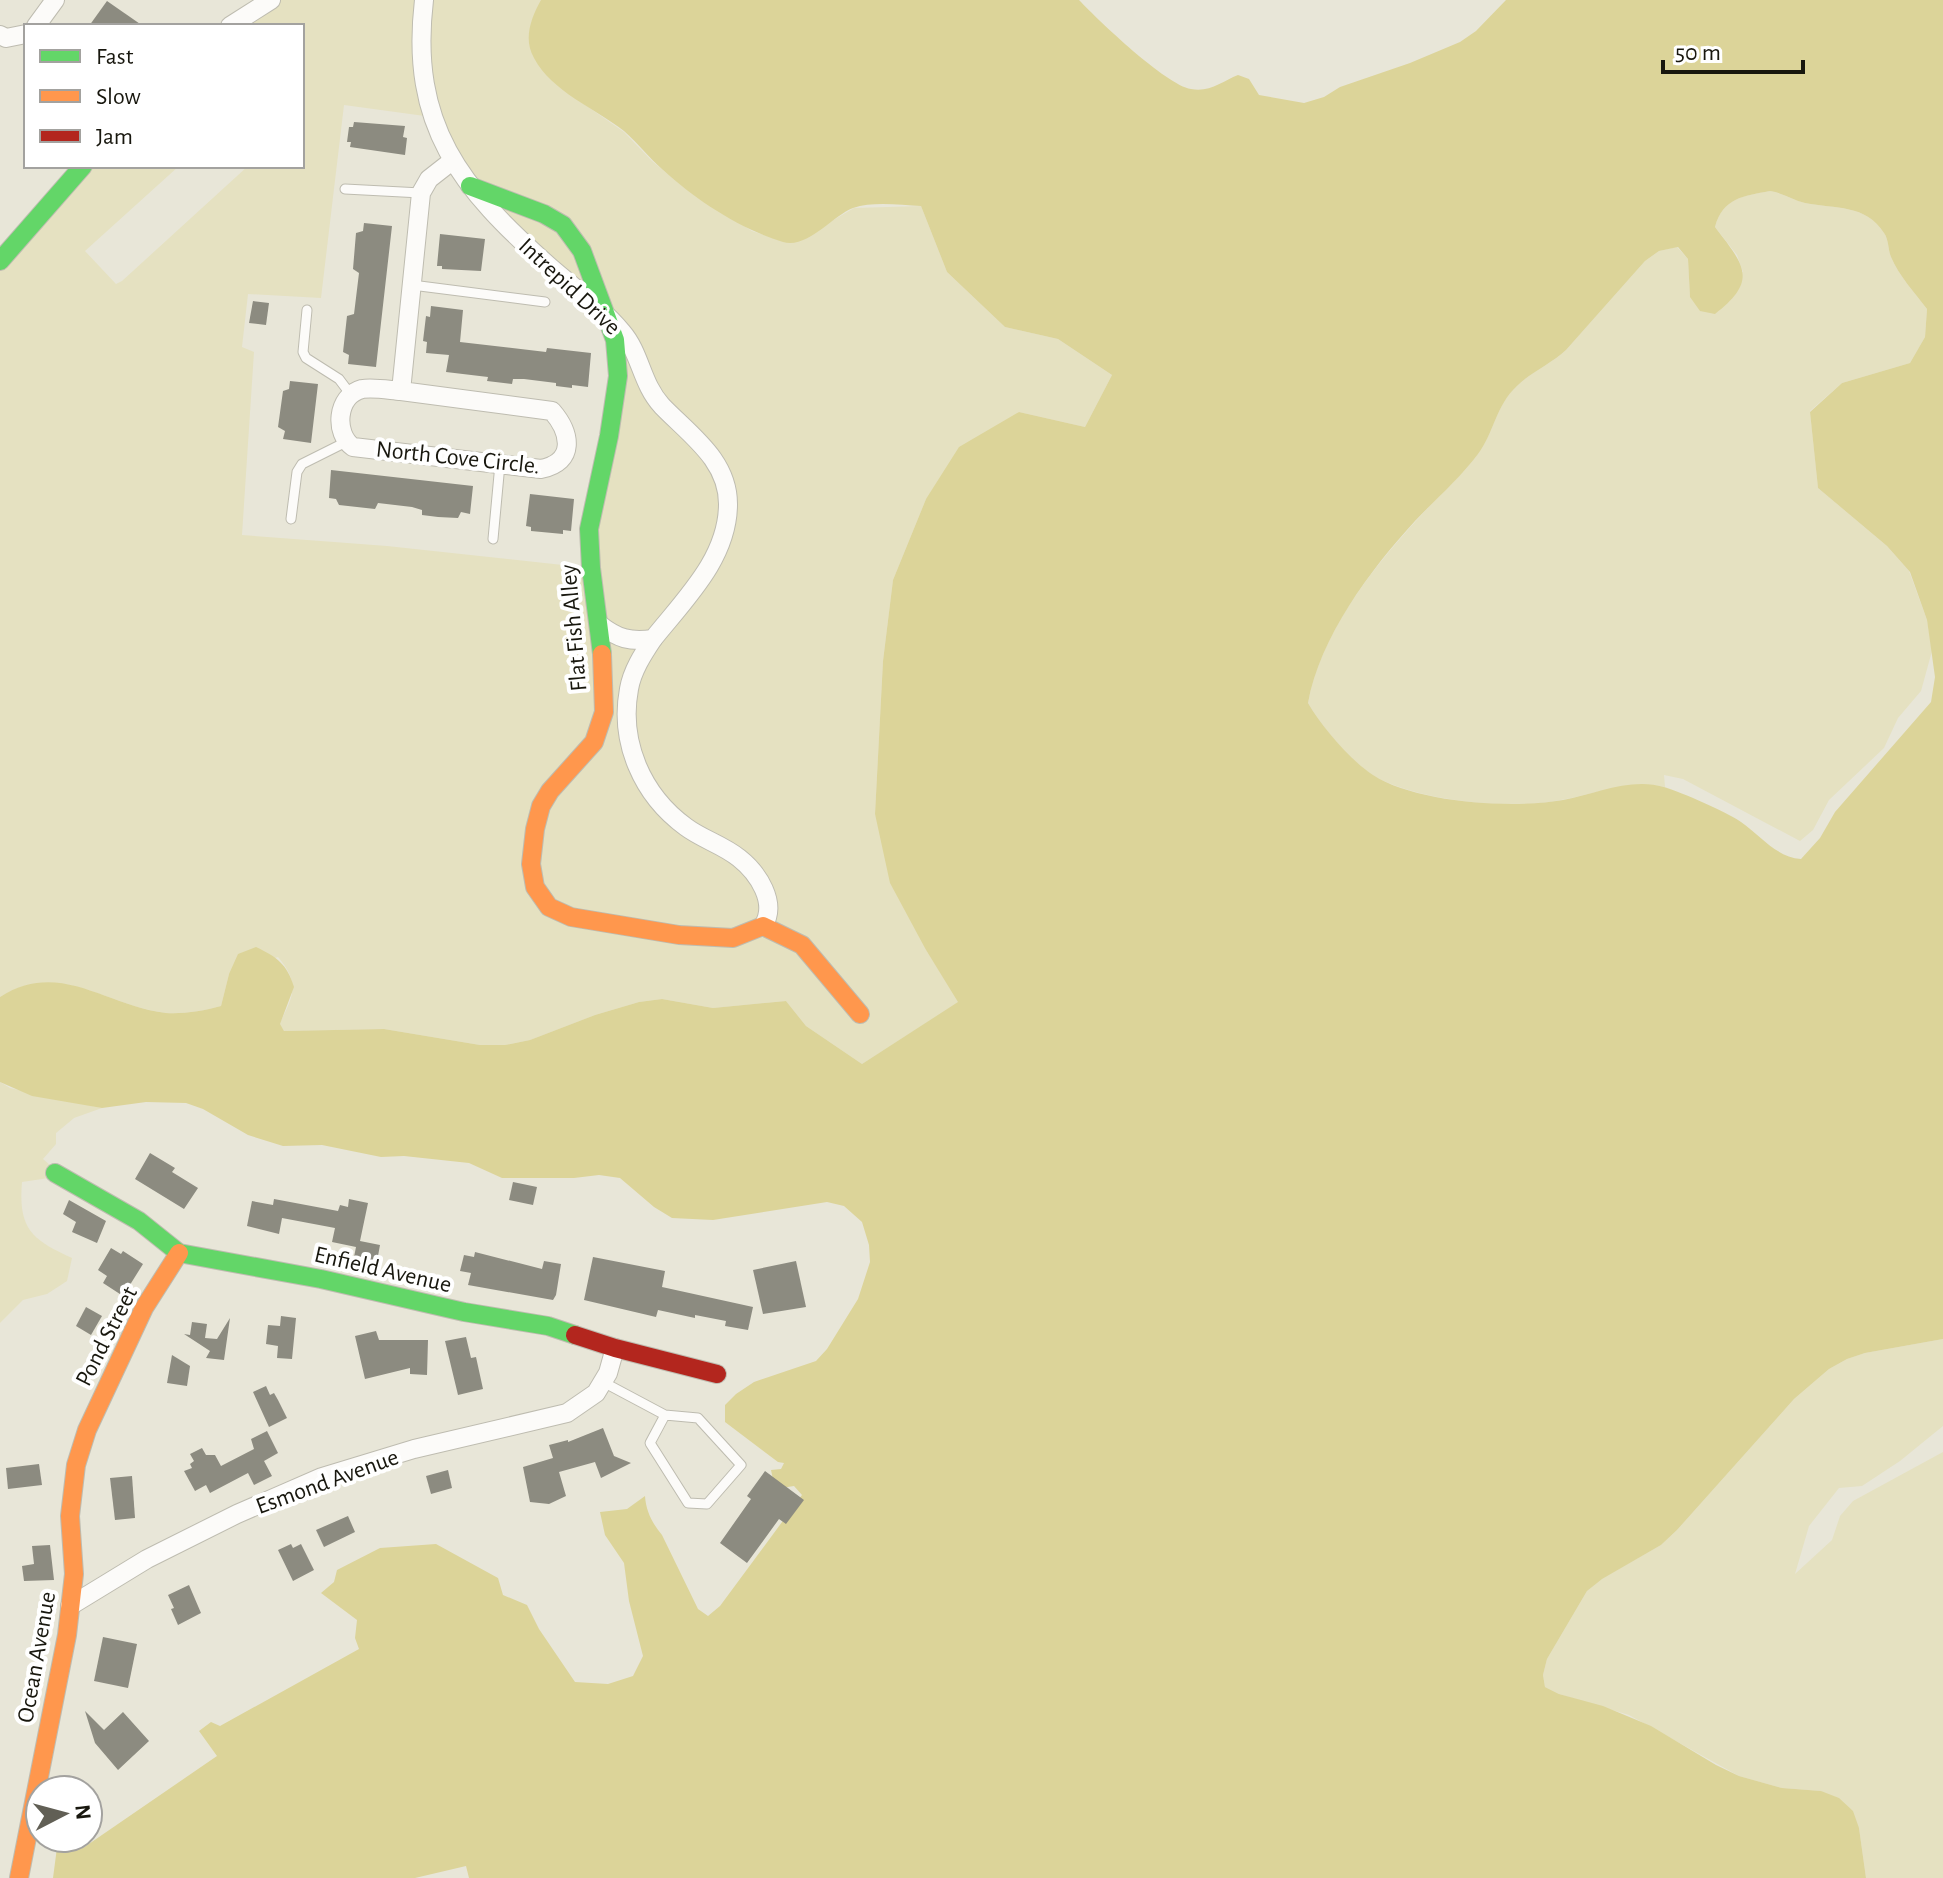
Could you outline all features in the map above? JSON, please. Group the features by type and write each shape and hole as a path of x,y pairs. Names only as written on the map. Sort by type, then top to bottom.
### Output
{"street":[{"path":"37,24 55,0"},
{"path":"233,24 271,0"},
{"name":"Intrepid Drive","path":"424,0 425,81 435,124 452,161 498,219 625,334 648,389 709,452 726,486 726,523 716,556 653,639 637,666 629,690 628,733 636,764 651,793 672,816 736,856 756,877 764,890 769,909 763,926"},
{"path":"0,35 6,38 24,34"},
{"path":"401,391 421,193 429,179 452,161"},
{"path":"0,261 81,168"},
{"name":"Flat Fish Alley","path":"470,186 544,214 563,225 582,251 615,340 618,376 589,529 605,678 604,712 594,742 550,791 541,806 531,864 535,887 549,907 571,917 679,935 733,938 763,926"},
{"name":"North Cove Circle.","path":"362,389 401,391 552,411 567,434 567,447 553,467 541,469 353,447 346,442 340,431 341,417 344,403 351,395 362,389"},
{"path":"599,624 615,636 632,642 653,639"},
{"path":"763,926 802,945 860,1014"},
{"name":"Enfield Avenue","path":"55,1173 139,1221 179,1253 321,1279 464,1312 548,1326 615,1348 717,1374"},
{"name":"Pond Street","path":"82,1443 144,1308 179,1253"},
{"name":"Esmond Avenue","path":"70,1606 147,1559 237,1514 322,1477 414,1449 567,1413 587,1401 603,1382 615,1348"},
{"name":"Ocean Avenue","path":"19,1878 67,1635 74,1574 70,1516 82,1443"}],"lane":[{"path":"345,189 421,193"},
{"path":"412,285 545,302"},
{"path":"307,310 303,352 306,358 339,379 351,395"},
{"path":"291,519 297,472 302,464 346,442"},
{"path":"493,539 500,464"},
{"path":"603,1382 665,1415 698,1418 741,1465 707,1504 688,1503 650,1443 665,1415"}],"shaded area":[{"path":"270,0 542,0 544,72 561,88 624,132 683,187 752,231 785,242 854,208 921,206 947,272 1005,327 1058,339 1112,375 1085,427 1019,412 926,499 893,580 883,661 875,814 926,950 959,1002 862,1064 806,1026 786,1001 713,1008 662,999 639,1002 530,1040 505,1045 480,1045 384,1029 284,1031 279,1024 291,997 292,982 278,957 229,974 221,1006 194,1012 166,1013 144,1009 63,984 43,983 22,987 0,997 0,263 81,168 177,168 85,251 116,284 246,168 304,168 304,24 235,24","holes":["344,105 432,117 499,219 608,322 609,436 590,568 387,546 242,535 254,352 242,347 248,294 321,298"]},
{"path":"541,0 1079,0 1133,51 1180,85 1204,89 1238,75 1249,79 1259,95 1304,103 1460,42 1476,31 1506,0 1943,0 1943,1339 1865,1353 1829,1369 1794,1399 1661,1545 1587,1591 1547,1659 1543,1675 1545,1687 1651,1726 1739,1776 1782,1788 1821,1791 1839,1798 1853,1811 1859,1828 1866,1878 469,1878 466,1866 415,1878 53,1878 56,1854 104,1854 104,1834 217,1756 199,1731 211,1722 220,1726 359,1649 355,1638 357,1620 321,1593 334,1582 337,1570 380,1548 436,1544 498,1578 503,1595 527,1605 539,1629 575,1682 608,1684 633,1676 643,1656 629,1601 624,1563 605,1535 600,1512 627,1509 645,1496 650,1517 698,1609 708,1616 720,1606 802,1495 794,1486 775,1489 771,1470 781,1469 784,1463 778,1462 725,1422 725,1405 754,1382 816,1361 827,1349 858,1299 870,1262 869,1245 862,1222 844,1206 827,1202 713,1220 672,1218 620,1178 599,1175 502,1178 469,1163 404,1156 381,1157 322,1145 283,1146 248,1135 203,1109 186,1103 146,1102 102,1108 32,1096 0,1082 0,997 22,986 43,982 83,988 144,1009 187,1013 221,1006 238,954 256,947 280,962 294,987 280,1024 284,1031 384,1029 480,1045 505,1045 530,1040 639,1002 662,999 713,1008 786,1001 806,1026 862,1064 958,1002 890,883 875,814 883,661 893,580 926,499 959,447 1019,412 1085,427 1112,375 1058,339 1005,327 947,272 921,206 878,204 853,208 811,236 792,243 751,229 704,203 658,165 624,131 552,81 531,51 531,21","holes":["1770,191 1805,203 1849,209 1877,224 1887,239 1894,264 1927,309 1925,337 1910,363 1842,383 1810,412 1818,488 1887,546 1910,572 1927,620 1935,677 1931,702 1835,812 1820,838 1801,859 1776,850 1725,813 1682,793 1651,784 1626,785 1542,803 1465,801 1439,798 1391,784 1355,761 1308,703 1323,654 1349,606 1398,540 1478,454 1510,394 1566,350 1645,261 1659,251 1678,247 1688,259 1690,297 1700,311 1715,314 1729,302 1742,282 1739,262 1715,227 1723,210 1735,200"]},
{"path":"1770,191 1805,203 1849,209 1868,217 1884,233 1894,264 1927,309 1925,337 1910,363 1842,383 1810,411 1818,488 1887,546 1909,571 1927,620 1932,651 1921,691 1898,718 1884,748 1829,800 1813,830 1800,841 1683,779 1664,775 1665,787 1635,785 1530,804 1435,797 1374,776 1338,743 1308,703 1325,649 1354,598 1390,551 1476,457 1510,393 1566,350 1645,261 1659,251 1677,247 1688,259 1690,297 1743,272 1737,255 1715,227 1723,210 1735,200"},
{"path":"0,1082 10,1088 102,1108 74,1118 56,1133 56,1144 43,1159 62,1176 22,1182 22,1211 30,1231 47,1245 72,1258 67,1281 47,1294 23,1300 0,1323"},
{"path":"1943,1339 1943,1426 1900,1461 1862,1486 1839,1488 1809,1526 1795,1574 1832,1540 1840,1516 1853,1501 1943,1452 1943,1878 1866,1878 1859,1828 1821,1791 1782,1788 1739,1776 1629,1715 1545,1687 1543,1675 1547,1659 1587,1591 1601,1579 1661,1545 1794,1399 1829,1369 1865,1353"}],"building":[{"path":"107,1 140,24 90,24"},
{"path":"354,122 405,126 405,155 350,147 351,142 347,142 349,127 353,127"},
{"path":"364,223 392,226 376,367 348,364 349,355 343,352 347,316 354,314 359,273 353,269 356,233 363,231"},
{"path":"440,234 485,239 481,271 442,269 442,266 437,266"},
{"path":"253,301 269,303 266,325 249,323"},
{"path":"431,306 463,310 460,342 546,352 547,348 591,353 588,387 556,386 556,383 524,379 513,379 512,384 487,381 488,377 446,372 449,355 426,353 427,342 423,341 426,316 430,317"},
{"path":"290,381 318,384 311,443 283,439 285,431 278,427 283,391 289,389"},
{"path":"331,470 473,486 470,514 461,512 458,518 438,517 422,515 422,510 412,507 378,503 375,509 339,505 336,499 329,498"},
{"path":"530,494 574,499 571,531 563,530 563,534 531,531 531,527 526,526"},
{"path":"150,1153 175,1168 172,1172 198,1188 184,1209 135,1179"},
{"path":"513,1182 537,1187 533,1205 509,1200"},
{"path":"274,1199 338,1211 340,1205 348,1207 349,1199 368,1203 360,1241 380,1245 376,1267 353,1262 356,1247 332,1242 335,1228 282,1218 279,1234 247,1226 252,1201 273,1205"},
{"path":"69,1200 106,1221 97,1243 72,1232 76,1222 63,1214"},
{"path":"111,1248 121,1254 123,1251 143,1264 123,1296 103,1283 107,1276 98,1270"},
{"path":"475,1252 542,1269 544,1261 561,1264 556,1295 553,1300 468,1285 471,1273 460,1271 464,1255 474,1257"},
{"path":"593,1257 665,1271 662,1287 753,1307 748,1330 725,1326 726,1321 695,1315 695,1318 658,1310 656,1317 584,1300"},
{"path":"796,1261 806,1307 763,1314 753,1270"},
{"path":"86,1307 102,1316 91,1335 76,1326"},
{"path":"281,1316 296,1318 292,1359 277,1358 278,1346 266,1344 268,1325 280,1326"},
{"path":"230,1318 224,1360 206,1358 210,1351 184,1334 190,1335 192,1322 207,1324 205,1338 217,1339"},
{"path":"376,1331 379,1340 428,1340 427,1375 410,1374 410,1368 365,1379 355,1336"},
{"path":"466,1337 471,1358 476,1357 483,1389 458,1395 445,1341"},
{"path":"172,1355 190,1366 187,1386 167,1383"},
{"path":"266,1386 270,1395 274,1393 287,1418 269,1427 253,1392"},
{"path":"603,1428 614,1456 631,1463 601,1478 595,1462 559,1472 566,1496 549,1504 530,1502 523,1467 553,1458 549,1445 568,1442"},
{"path":"267,1431 278,1453 264,1461 272,1476 254,1485 248,1473 210,1493 206,1485 195,1491 184,1471 192,1468 190,1464 194,1461 190,1454 202,1448 206,1455 215,1455 221,1466 254,1449 251,1439"},
{"path":"39,1464 42,1485 8,1489 6,1468"},
{"path":"448,1470 452,1488 431,1494 426,1476"},
{"path":"765,1471 804,1500 786,1524 779,1519 747,1563 720,1543 751,1499 747,1496"},
{"path":"132,1476 135,1518 115,1520 110,1478"},
{"path":"348,1516 355,1532 324,1547 316,1530"},
{"path":"291,1544 293,1548 301,1544 314,1570 293,1581 278,1550"},
{"path":"50,1545 54,1580 24,1581 22,1566 34,1564 32,1546"},
{"path":"189,1585 201,1613 178,1625 168,1595"},
{"path":"103,1637 137,1644 128,1688 94,1681"},
{"path":"85,1711 104,1730 123,1712 149,1741 118,1770 95,1743"}],"traffic: fast":[{"path":"0,261 81,168"},
{"path":"470,186 544,214 563,225 582,251 615,340 618,376 589,529 602,654"},
{"path":"55,1173 139,1221 179,1253 321,1279 464,1312 548,1326 575,1335"}],"traffic: slow":[{"path":"602,654 604,712 594,742 550,791 541,806 535,829 531,864 535,887 549,907 571,917 679,935 733,938 763,926 802,945 860,1014"},
{"path":"19,1878 67,1635 74,1574 70,1516 76,1465 87,1430 144,1308 179,1253"}],"traffic: jam":[{"path":"575,1335 717,1374"}]}
